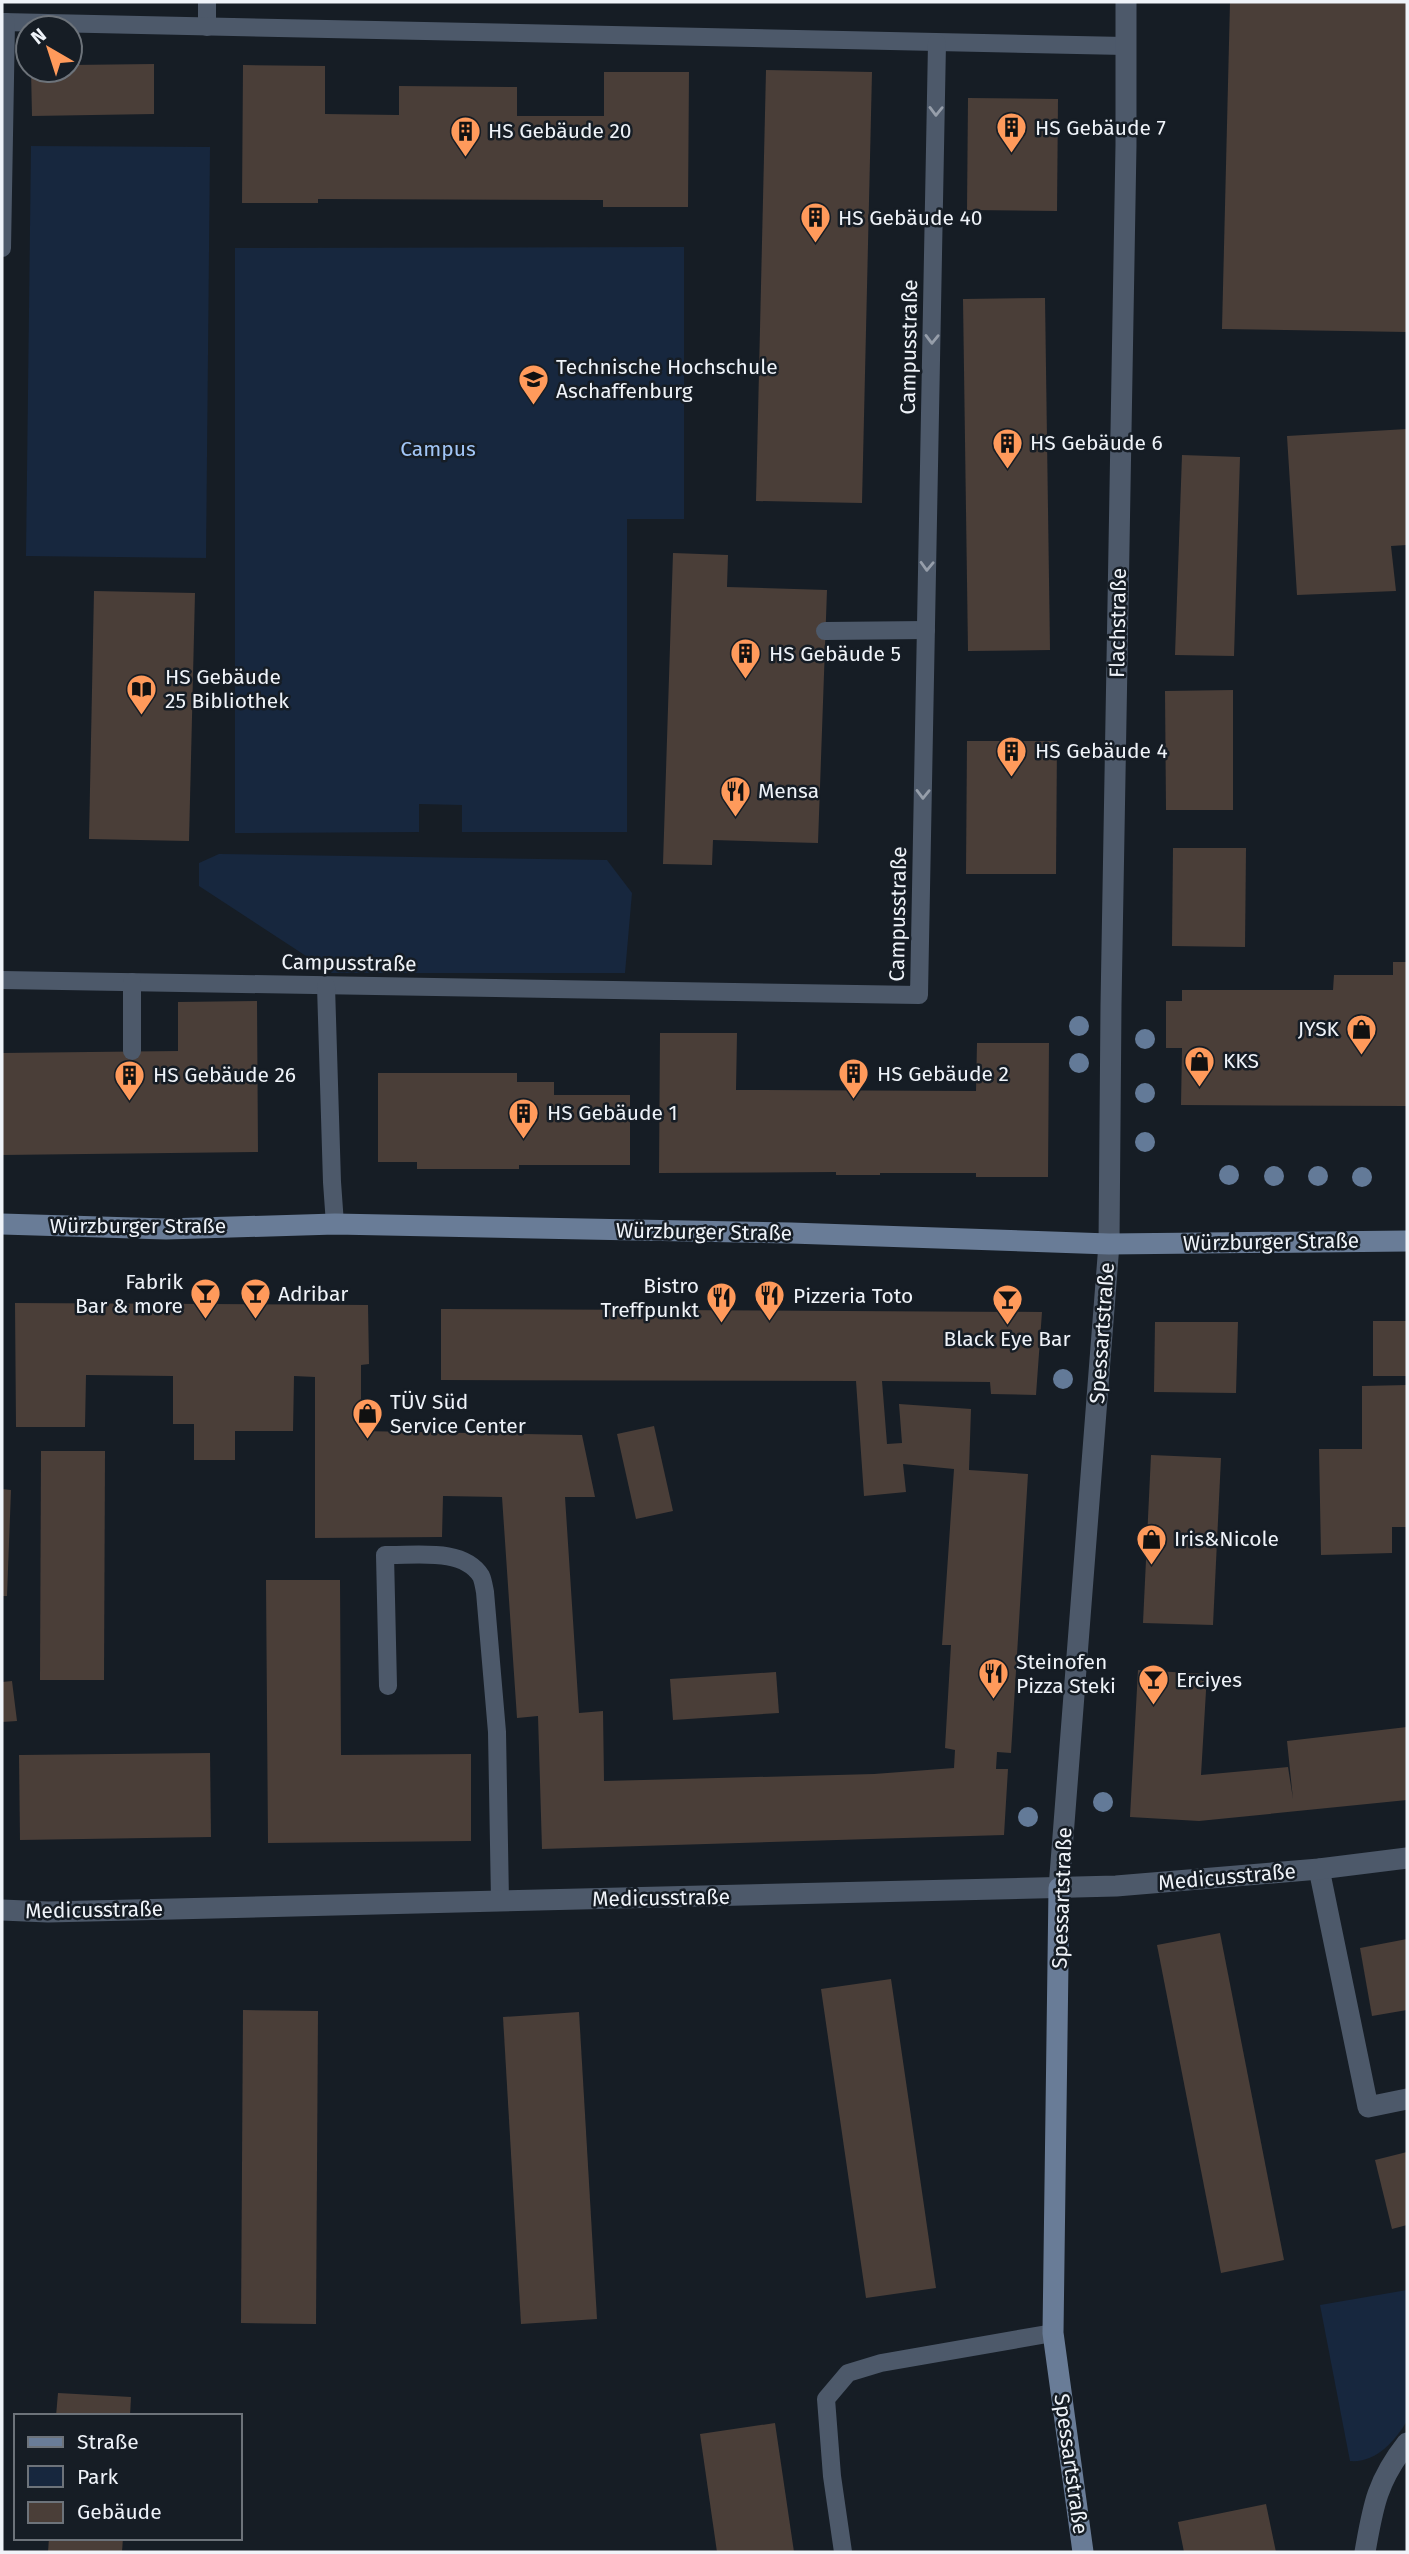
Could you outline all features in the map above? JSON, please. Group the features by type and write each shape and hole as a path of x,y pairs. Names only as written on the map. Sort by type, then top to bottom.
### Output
{"main road":[{"name":"Würzburger Straße","path":"2,1224 166,1229 335,1224 791,1233 1109,1244 1407,1241"},
{"name":"Spessartstraße","path":"1059,1888 1053,2333 1083,2552"}],"street":[{"name":"Flachstraße","path":"1109,1244 1126,159 1126,2"},
{"name":"Spessartstraße","path":"1059,1888 1109,1244"},
{"name":"Medicusstraße","path":"2,1910 48,1912 1115,1886 1319,1869 1407,1858"},
{"name":"Medicusstraße","path":"1319,1869 1368,2107 1407,2099"},
{"path":"1365,2552 1374,2502 1389,2466 1407,2443"}],"lane":[{"path":"207,2 207,27"},
{"path":"2,248 4,22 1125,46"},
{"name":"Campusstraße","path":"2,980 919,995 937,43"},
{"path":"825,631 926,630"},
{"path":"132,982 132,1051"},
{"path":"327,986 335,1224"},
{"path":"388,1686 385,1555 453,1557 469,1564 482,1577 485,1592 496,1732 500,1901"},
{"path":"843,2552 832,2476 826,2399 848,2373 881,2363 1053,2333"}],"green space":[{"path":"31,146 210,147 206,558 26,556"},
{"name":"Campus","path":"684,247 684,519 627,519 627,832 462,832 462,805 419,804 419,832 235,833 235,248"},
{"path":"219,854 607,860 632,893 625,973 332,973 199,886 199,863"},
{"path":"1407,2290 1407,2421 1384,2449 1368,2458 1350,2461 1320,2305"}],"building":[{"path":"1230,2 1407,2 1407,332 1222,329"},
{"path":"154,64 154,114 32,116 31,84 84,84 84,65"},
{"name":"HS Gebäude 20","path":"243,65 325,66 325,114 399,115 399,86 517,87 517,116 604,116 604,72 689,72 688,207 603,207 603,200 318,199 318,203 242,203"},
{"name":"HS Gebäude 40","path":"766,70 872,72 862,503 756,501"},
{"name":"HS Gebäude 7","path":"968,98 1058,99 1057,211 967,210"},
{"name":"HS Gebäude 6","path":"1045,298 1050,650 968,651 963,299"},
{"path":"1407,429 1407,545 1391,546 1396,591 1297,595 1287,436"},
{"path":"1182,455 1240,457 1234,656 1175,655"},
{"name":"HS Gebäude 5","path":"673,553 728,555 727,587 827,590 818,843 713,840 712,865 663,864"},
{"name":"HS Gebäude 25 Bibliothek","path":"94,591 195,593 189,841 89,839"},
{"path":"1233,690 1233,810 1166,810 1165,691"},
{"name":"HS Gebäude 4","path":"967,741 1057,741 1056,874 966,874"},
{"path":"1173,848 1246,848 1245,947 1172,946"},
{"path":"1393,962 1407,962 1407,1106 1181,1105 1182,1048 1166,1048 1166,1001 1182,1001 1182,990 1333,990 1334,975 1393,975"},
{"name":"HS Gebäude 26","path":"257,1001 258,1152 2,1155 2,1053 178,1051 178,1002"},
{"name":"HS Gebäude 2","path":"660,1033 737,1033 736,1090 976,1091 977,1043 1049,1043 1048,1177 976,1177 976,1173 659,1173"},
{"name":"HS Gebäude 1","path":"378,1073 517,1073 517,1082 554,1082 554,1095 630,1095 630,1165 417,1169 417,1162 378,1162"},
{"path":"15,1303 368,1305 369,1364 361,1365 361,1431 582,1435 595,1497 565,1497 579,1713 603,1711 604,1781 874,1774 954,1768 955,1750 945,1748 951,1645 942,1645 954,1469 903,1464 906,1492 864,1496 856,1381 441,1380 441,1309 1042,1312 1036,1395 991,1394 990,1382 882,1381 887,1444 902,1443 899,1404 971,1409 969,1470 1028,1474 1011,1753 997,1752 996,1769 1008,1769 1004,1835 542,1849 538,1716 517,1718 502,1497 443,1496 442,1537 315,1538 315,1377 294,1376 293,1431 235,1431 235,1460 194,1460 194,1424 173,1424 173,1376 86,1375 85,1427 16,1427"},
{"path":"1373,1321 1407,1321 1407,1376 1373,1376"},
{"path":"1155,1322 1238,1322 1236,1393 1154,1392"},
{"path":"1407,1385 1407,1527 1392,1527 1392,1553 1321,1555 1319,1449 1362,1449 1362,1386"},
{"path":"654,1426 673,1511 636,1519 617,1434"},
{"path":"41,1451 105,1451 104,1680 40,1680"},
{"path":"1151,1455 1221,1458 1213,1625 1143,1623"},
{"path":"2,1489 11,1490 7,1596 2,1596"},
{"path":"266,1580 340,1580 341,1755 471,1754 471,1841 268,1843"},
{"path":"1138,1670 1207,1674 1201,1775 1288,1767 1293,1799 1287,1741 1407,1727 1407,1800 1199,1821 1130,1817"},
{"path":"776,1672 779,1713 673,1720 670,1679"},
{"path":"12,1681 17,1721 2,1722 2,1682"},
{"path":"210,1753 211,1837 20,1840 19,1755"},
{"path":"1220,1933 1284,2260 1221,2273 1157,1945"},
{"path":"1407,1939 1407,2010 1372,2016 1360,1948"},
{"path":"891,1979 936,2288 866,2298 821,1989"},
{"path":"243,2010 318,2011 316,2324 241,2323"},
{"path":"579,2012 597,2319 521,2324 503,2017"},
{"path":"1407,2152 1407,2225 1392,2229 1375,2160"},
{"path":"58,2393 131,2397 130,2414 56,2414"},
{"path":"775,2423 794,2552 717,2552 700,2434"},
{"path":"1266,2504 1276,2552 1184,2552 1178,2522"},
{"path":"49,2540 123,2540 122,2552 48,2552"}],"place":[{"name":"HS Gebäude 7","path":"1012,155"},
{"name":"HS Gebäude 20","path":"465,158"},
{"name":"HS Gebäude 40","path":"815,245"},
{"name":"Technische Hochschule Aschaffenburg","path":"533,406"},
{"name":"HS Gebäude 6","path":"1007,470"},
{"name":"HS Gebäude 5","path":"746,681"},
{"name":"HS Gebäude 25 Bibliothek","path":"142,716"},
{"name":"HS Gebäude 4","path":"1012,778"},
{"name":"Mensa","path":"735,818"},
{"name":"JYSK","path":"1362,1056"},
{"name":"KKS","path":"1200,1088"},
{"name":"HS Gebäude 2","path":"854,1101"},
{"name":"HS Gebäude 26","path":"130,1102"},
{"name":"HS Gebäude 1","path":"524,1140"},
{"name":"Fabrik Bar & more","path":"206,1321"},
{"name":"Adribar","path":"255,1321"},
{"name":"Pizzeria Toto","path":"770,1323"},
{"name":"Bistro Treffpunkt","path":"722,1325"},
{"name":"Black Eye Bar","path":"1007,1326"},
{"name":"TÜV Süd Service Center","path":"367,1441"},
{"name":"Iris&Nicole","path":"1151,1566"},
{"name":"Steinofen Pizza Steki","path":"993,1701"},
{"name":"Erciyes","path":"1153,1707"}]}
